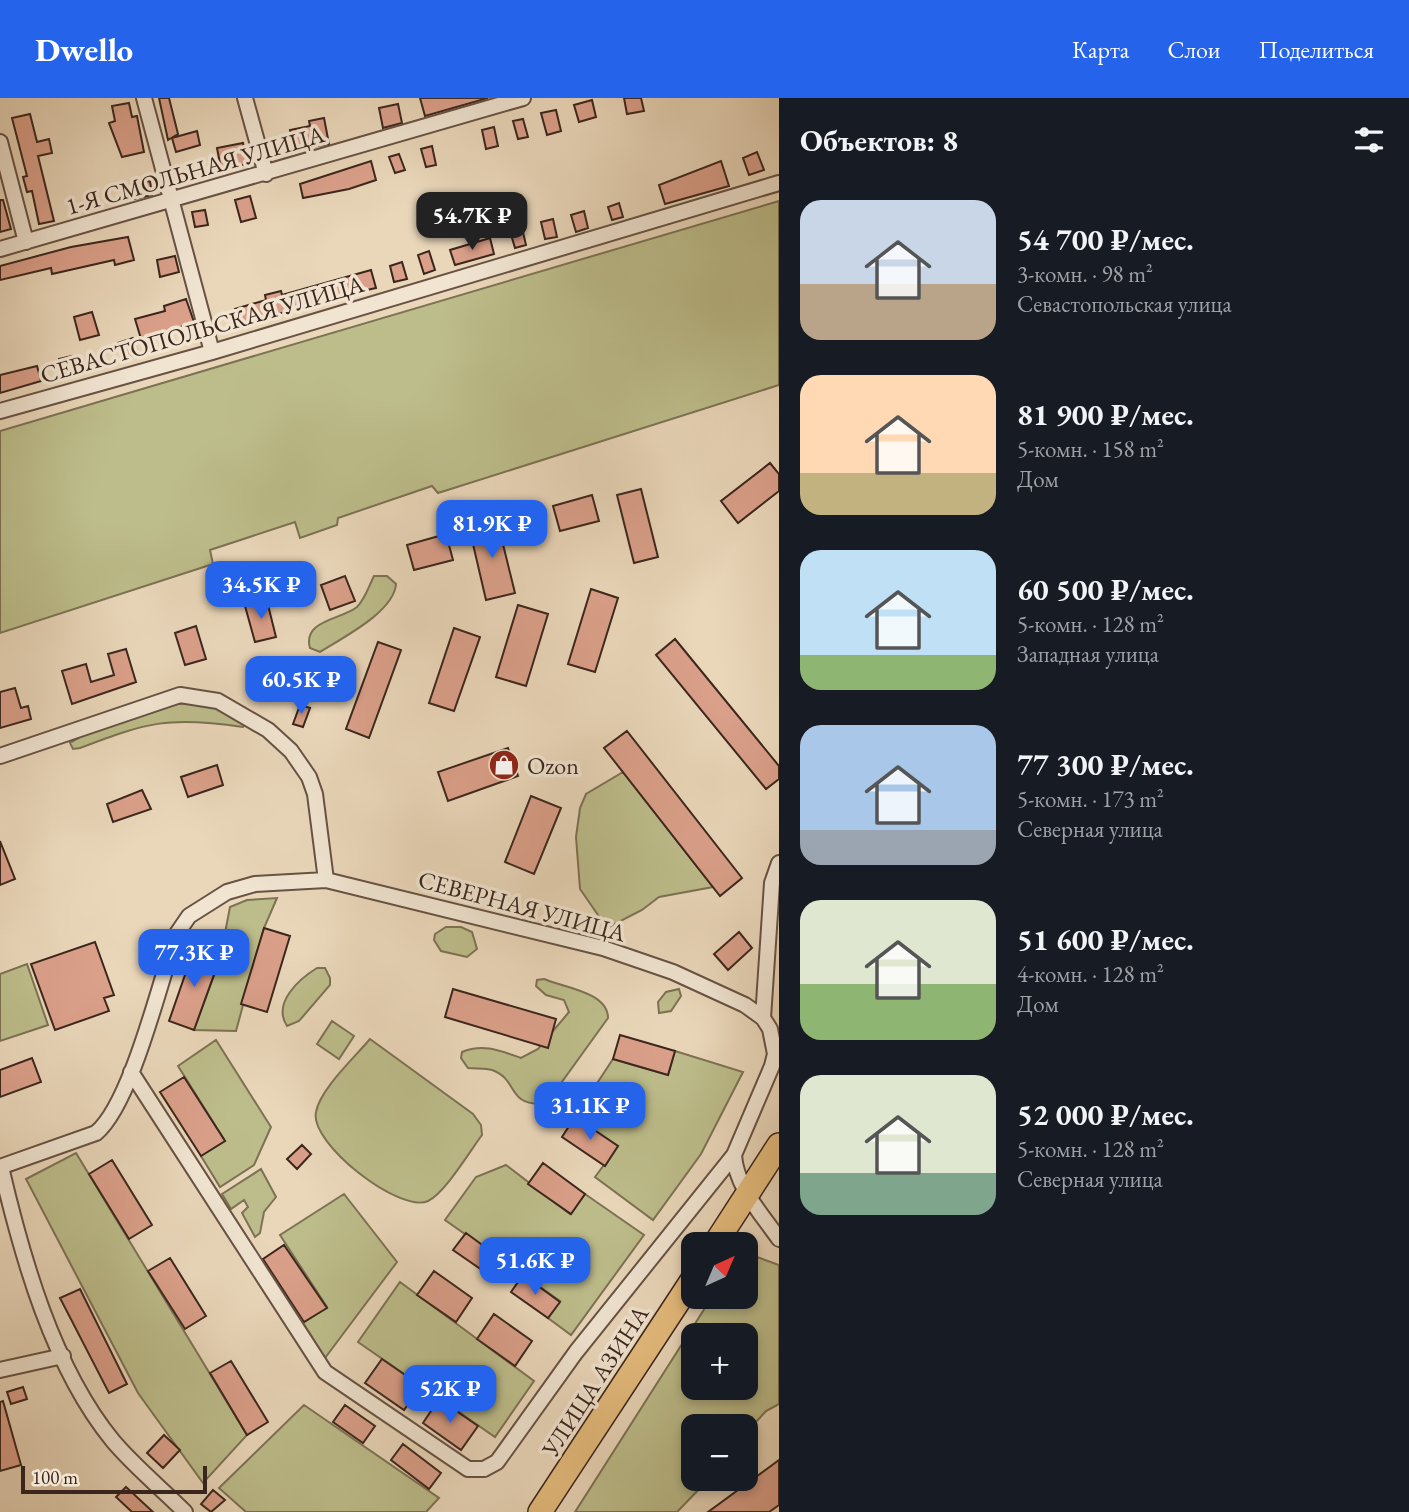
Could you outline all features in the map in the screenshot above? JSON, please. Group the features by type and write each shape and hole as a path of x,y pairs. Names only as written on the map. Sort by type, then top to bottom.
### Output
{"main road":[{"path":"723,1232 779,1145"},
{"name":"УЛИЦА АЗИНА","path":"540,1512 681,1297"}],"street":[{"path":"144,98 174,200 212,352"},
{"path":"245,98 266,174"},
{"name":"1-Я СМОЛЬНАЯ УЛИЦА","path":"0,249 523,98"},
{"path":"0,142 26,243"},
{"name":"СЕВАСТОПОЛЬСКАЯ УЛИЦА","path":"0,411 212,352 779,183"},
{"path":"0,755 180,695 218,701 268,730 291,751 309,777 315,794 326,880"},
{"path":"131,1072 325,1372 468,1469 484,1469 497,1462 576,1352 734,1155 772,1066 774,1041 763,1018 772,883 779,863"},
{"name":"СЕВЕРНАЯ УЛИЦА","path":"0,1167 96,1133 107,1124 131,1072 176,935 189,916 207,902 255,884 326,880 603,948 692,980 745,1005 763,1018"},
{"path":"734,1155 739,1178 779,1239"},
{"path":"0,1167 19,1245 63,1356 85,1399 113,1441 185,1512"},
{"path":"0,1370 63,1356"}],"green space":[{"path":"779,201 779,385 438,493 432,486 338,518 337,525 300,538 295,522 210,550 213,564 0,633 0,431"},
{"path":"374,576 387,576 396,584 386,604 366,623 320,652 310,648 312,631 357,607"},
{"path":"191,703 230,709 245,721 243,727 177,722 142,727 80,748 73,749 70,743 96,728 178,704"},
{"path":"623,772 713,887 659,897 642,910 607,928 580,889 576,837 580,808 586,794"},
{"path":"277,898 264,928 236,1031 194,1030 220,959 230,907 247,900"},
{"path":"446,927 461,927 472,932 477,949 467,957 441,951 434,940 435,934"},
{"path":"27,964 48,1025 0,1041 0,974"},
{"path":"317,968 325,968 330,985 299,1021 287,1026 283,1017 285,1000 303,978"},
{"path":"544,979 592,996 601,1002 608,1018 556,1090 540,1104 522,1100 500,1074 489,1069 468,1068 461,1058 462,1052 477,1048 492,1049 521,1058 538,1049 569,1012 564,1000 546,995 536,986 537,980"},
{"path":"679,989 681,996 671,1011 659,1013 658,1002 666,992"},
{"path":"332,1021 354,1036 339,1059 317,1044"},
{"path":"370,1039 473,1114 481,1125 482,1135 464,1161 442,1190 428,1201 415,1202 378,1187 341,1157 318,1125 316,1112 324,1093"},
{"path":"216,1040 271,1127 254,1165 220,1187 201,1156 225,1141 178,1066"},
{"path":"675,1051 743,1072 701,1154 653,1220 595,1177 618,1146 575,1117 613,1059 668,1075"},
{"path":"76,1153 247,1435 203,1483 138,1393 26,1179"},
{"path":"506,1165 570,1214 585,1194 644,1235 571,1335 548,1318 560,1301 445,1220 476,1177"},
{"path":"261,1169 276,1197 264,1212 260,1233 255,1237 242,1213 248,1207 244,1200 231,1209 222,1194"},
{"path":"344,1194 397,1262 325,1358 303,1323 327,1307 280,1235"},
{"path":"758,1257 779,1265 779,1404 766,1411 758,1420 758,1414 681,1414 681,1491 697,1491 677,1512 575,1512 681,1346 681,1400 758,1400 758,1323 695,1323 704,1309 758,1309"},
{"path":"400,1282 534,1381 495,1437 358,1342"},
{"path":"304,1405 439,1498 426,1512 246,1512 219,1488"}],"building":[{"path":"159,98 169,98 178,134 168,140"},
{"path":"420,98 488,98 425,116"},
{"path":"624,98 641,98 644,111 627,114"},
{"path":"592,100 596,117 579,122 574,105"},
{"path":"129,103 132,117 137,116 144,152 122,157 109,123 115,121 112,106"},
{"path":"398,104 402,123 383,128 379,108"},
{"path":"556,110 561,131 547,135 541,113"},
{"path":"30,114 37,142 49,139 52,153 38,156 54,221 39,224 32,191 27,192 23,177 27,176 12,118"},
{"path":"324,118 329,144 294,151 290,130 310,126 309,121"},
{"path":"523,119 528,137 518,139 513,121"},
{"path":"494,127 498,146 486,149 482,130"},
{"path":"197,131 200,145 176,152 172,138"},
{"path":"243,143 247,164 221,169 217,148"},
{"path":"432,146 436,165 426,167 421,149"},
{"path":"757,152 764,170 749,175 743,158"},
{"path":"399,154 405,170 395,173 389,157"},
{"path":"371,161 376,180 349,189 303,198 300,184"},
{"path":"721,161 729,186 665,204 659,185"},
{"path":"150,181 152,195 135,199 132,185"},
{"path":"250,196 256,218 241,222 235,200"},
{"path":"0,200 3,200 11,229 0,232"},
{"path":"619,203 623,217 612,220 608,207"},
{"path":"205,210 208,225 195,227 192,212"},
{"path":"584,211 588,228 576,232 571,215"},
{"path":"553,219 557,237 545,239 541,222"},
{"path":"522,228 526,245 515,248 510,231"},
{"path":"128,237 134,260 115,265 114,260 52,274 51,268 0,280 0,266 71,247"},
{"path":"490,238 494,254 455,265 450,250"},
{"path":"429,251 435,270 424,274 418,255"},
{"path":"175,256 179,272 160,277 157,260"},
{"path":"402,262 407,279 394,282 390,266"},
{"path":"371,270 376,288 313,302 314,305 253,320 254,323 240,327 235,309 266,300 265,295 281,291 282,295"},
{"path":"186,299 194,322 142,342 135,319 165,311 164,306"},
{"path":"92,312 99,335 80,340 74,317"},
{"path":"133,338 138,354 123,359 118,343"},
{"path":"72,356 75,371 62,374 59,359"},
{"path":"37,366 41,381 0,393 0,375"},
{"path":"770,463 779,474 779,491 738,523 721,501"},
{"path":"641,489 658,557 634,563 617,495"},
{"path":"592,495 599,521 560,531 553,506"},
{"path":"497,520 515,593 486,600 469,527"},
{"path":"446,534 453,560 414,570 407,545"},
{"path":"345,576 355,601 330,610 321,585"},
{"path":"591,589 618,598 595,672 568,664"},
{"path":"267,601 276,637 255,642 245,606"},
{"path":"518,605 548,614 526,686 496,677"},
{"path":"196,626 206,659 185,665 175,633"},
{"path":"454,628 480,637 454,711 429,703"},
{"path":"675,639 779,766 779,779 766,789 656,655"},
{"path":"378,642 401,650 369,738 346,729"},
{"path":"126,649 136,682 72,704 62,671 86,664 91,682 114,675 108,654"},
{"path":"15,688 21,708 28,706 31,719 0,728 0,692"},
{"path":"300,705 310,708 303,727 293,724"},
{"path":"627,731 742,878 720,896 604,748"},
{"path":"508,748 518,776 448,801 438,772"},
{"path":"217,765 223,785 188,797 181,777"},
{"path":"142,790 151,809 113,822 107,804"},
{"path":"531,796 561,808 534,874 505,862"},
{"path":"0,841 15,879 0,885"},
{"path":"264,928 290,936 267,1012 241,1004"},
{"path":"739,932 752,948 728,970 714,954"},
{"path":"95,942 114,995 104,998 109,1011 55,1030 31,964"},
{"path":"194,949 220,958 194,1030 169,1021"},
{"path":"453,989 556,1019 548,1048 445,1017"},
{"path":"620,1035 675,1051 668,1075 613,1059"},
{"path":"32,1058 41,1082 0,1097 0,1070"},
{"path":"184,1077 225,1141 201,1156 160,1092"},
{"path":"575,1117 618,1146 605,1166 562,1137"},
{"path":"302,1145 311,1154 297,1169 287,1159"},
{"path":"112,1160 152,1225 129,1239 89,1174"},
{"path":"543,1163 585,1194 571,1214 528,1184"},
{"path":"466,1233 504,1261 492,1277 453,1250"},
{"path":"284,1245 327,1308 304,1322 263,1259"},
{"path":"170,1258 206,1316 185,1329 148,1271"},
{"path":"434,1271 472,1298 456,1322 417,1295"},
{"path":"523,1275 560,1302 548,1318 511,1292"},
{"path":"80,1289 127,1384 109,1393 60,1298"},
{"path":"494,1314 532,1341 515,1366 477,1339"},
{"path":"382,1359 421,1386 404,1410 365,1383"},
{"path":"231,1361 268,1422 247,1435 210,1373"},
{"path":"23,1387 27,1399 11,1404 7,1392"},
{"path":"439,1399 478,1426 461,1450 423,1423"},
{"path":"3,1401 21,1465 0,1471 0,1402"},
{"path":"345,1405 375,1426 363,1443 333,1422"},
{"path":"164,1435 180,1450 163,1468 147,1453"},
{"path":"403,1444 441,1473 429,1489 391,1460"},
{"path":"779,1460 779,1505 769,1512 708,1512 737,1491 758,1491 758,1475"},
{"path":"126,1487 153,1512 132,1512 116,1497"},
{"path":"213,1490 225,1500 211,1512 201,1504"}],"place":[{"name":"Ozon","path":"504,765"}]}
